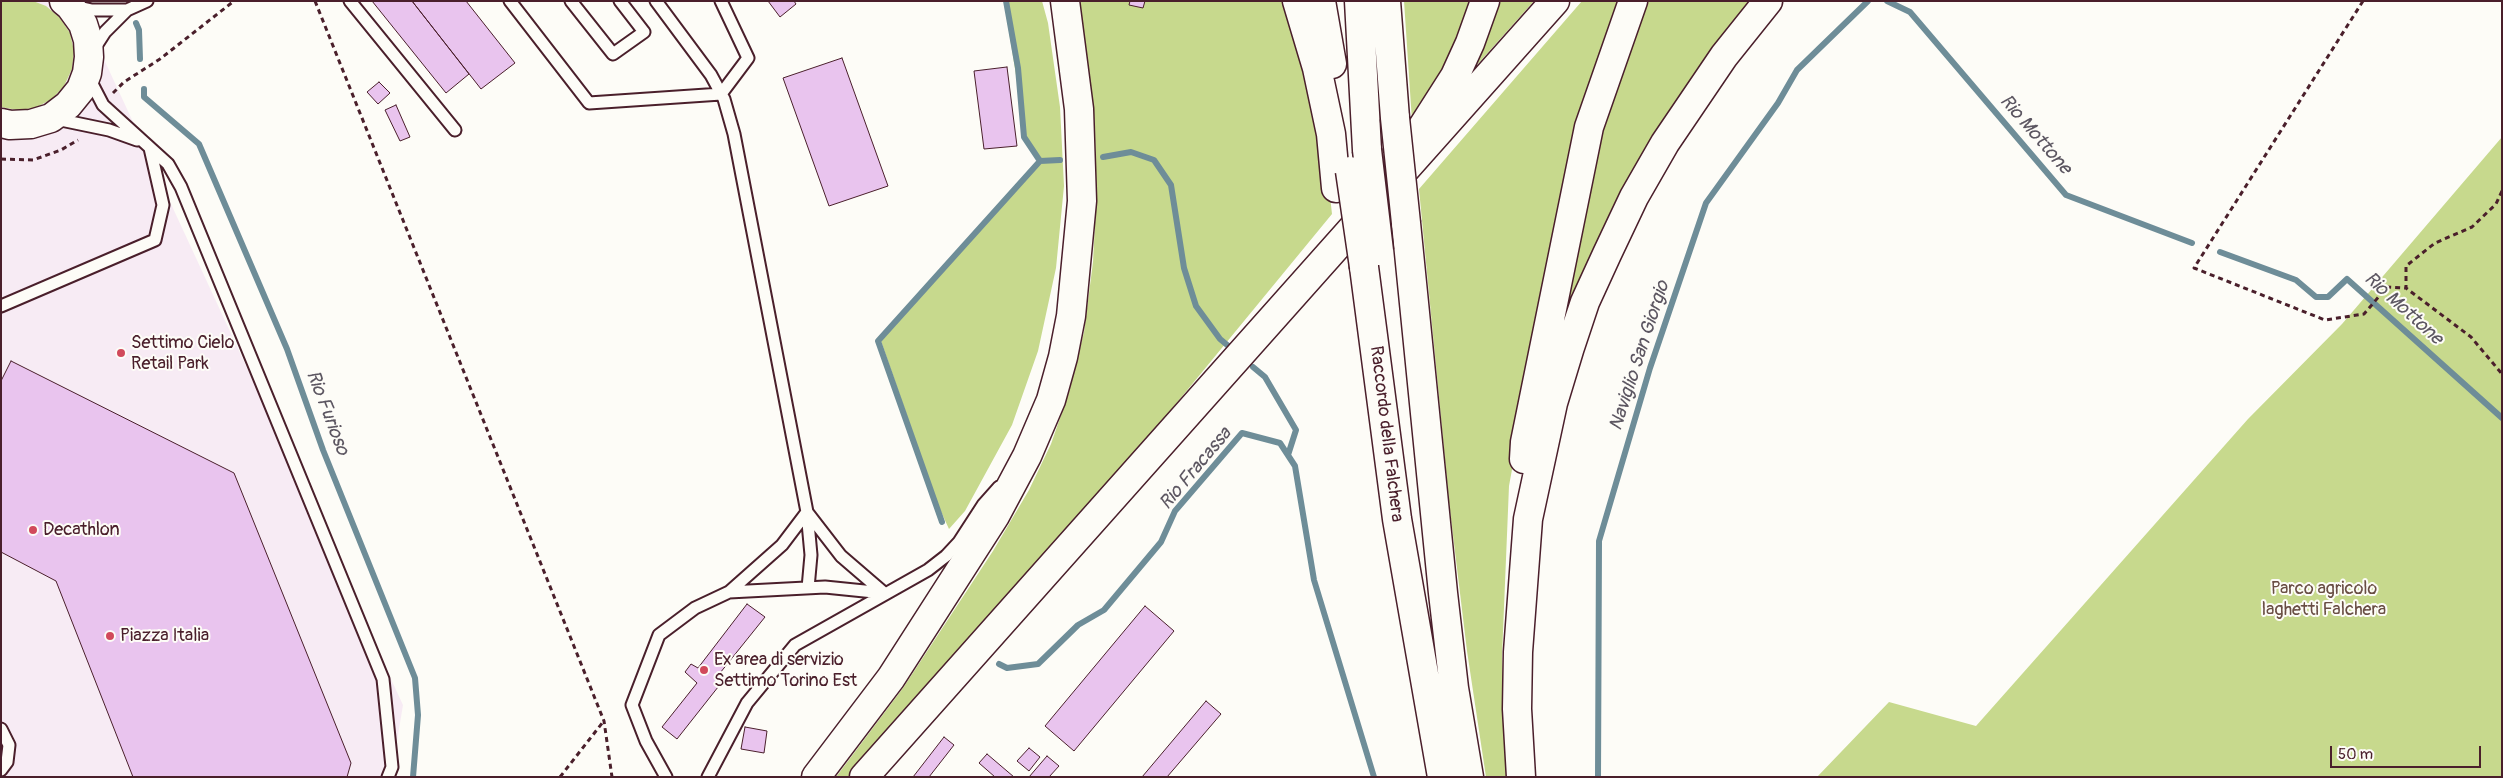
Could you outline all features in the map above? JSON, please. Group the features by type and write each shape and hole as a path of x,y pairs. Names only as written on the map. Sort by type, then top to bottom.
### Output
{"main road":[{"path":"816,777 891,678 932,617 995,516 1027,456 1051,400 1063,357 1078,255 1082,201 1079,109 1065,1"},
{"path":"1296,1 1317,68 1331,134 1364,266"},
{"path":"1321,1 1345,130 1343,179"},
{"path":"1359,1 1368,150 1364,266"},
{"path":"1386,1 1395,118 1443,593 1454,688 1469,777"},
{"path":"1283,307 1414,140 1432,113 1455,76 1470,43 1485,1"},
{"path":"864,777 1555,1"},
{"path":"1521,777 1517,709 1525,442 1589,127 1633,1"},
{"path":"1521,595 1528,519 1540,456 1553,404 1585,302 1634,197 1665,143 1724,56 1768,1"},
{"path":"1,123 10,125 31,124 51,118 68,105 81,89 88,65 88,40 83,24 67,3"},
{"name":"Raccordo della Falchera","path":"1364,266 1374,332 1393,493 1442,777"}],"lane":[{"path":"147,1 127,10 105,32 88,65 93,90 103,105 168,164 181,186 383,679 392,767 388,777"},
{"path":"350,1 455,130"},
{"path":"510,1 589,103 721,94 748,58 721,1"},
{"path":"571,1 613,54 644,32 620,1"},
{"path":"656,1 711,75 721,94 734,134 807,512 811,555 808,588"},
{"path":"67,3 92,10 127,10"},
{"path":"51,118 89,126 145,144"},
{"path":"1,306 155,240 163,204 145,144"},
{"path":"708,777 747,703 795,646 884,593 928,570 946,556 959,542 983,505 1027,456"},
{"path":"666,777 646,741 632,705 659,636 695,608 729,592 782,545 807,512"},
{"path":"807,512 840,556 884,593"},
{"path":"729,592 825,587 884,593"},
{"path":"1,729 9,745 7,762 1,770"}],"path":[{"path":"103,105 124,82 160,59 234,1"},
{"path":"315,1 604,721 612,777"},
{"path":"2364,1 2194,268 2325,320 2364,314 2387,287 2406,288 2471,337 2502,374"},
{"path":"1,158 33,160 61,150 83,136 89,126"},
{"path":"2406,288 2406,266 2435,243 2472,227 2496,204 2502,191"},
{"path":"560,777 604,721"}],"shaded area":[{"name":"Settimo Cielo Retail Park","path":"1,1 77,1 403,705 391,777 1,777"}],"green space":[{"path":"33,1 46,6 60,18 70,33 74,51 72,69 64,86 52,99 35,108 17,110 1,107 1,2"},
{"path":"1004,1 1042,1 1048,23 1060,107 1064,186 1056,268 1038,351 1012,425 965,511 949,529 938,505 881,341 1041,163 1041,158 1026,137"},
{"path":"1080,1 1286,1 1323,134 1332,214 1124,467 848,777 836,777 903,688 993,551 1029,490 1051,444 1069,392 1084,332 1093,262 1096,204 1095,126"},
{"path":"1404,1 1472,1 1462,33 1436,85 1412,121"},
{"path":"1494,1 1534,1 1476,66 1472,63"},
{"path":"1582,1 1623,1 1519,431 1509,486 1502,656 1506,777 1486,777 1467,651 1449,502 1419,189"},
{"path":"1646,1 1751,1 1573,299 1568,297 1600,138 1621,66"},
{"name":"Parco agricolo laghetti Falchera","path":"2502,137 2502,777 1817,777 1889,702 1976,726 2248,419 2342,324"}],"building":[{"path":"372,1 412,1 469,74 446,93"},
{"path":"412,1 466,1 515,63 481,89"},
{"path":"768,1 794,1 796,4 780,17"},
{"path":"1130,1 1145,1 1143,8 1129,5"},
{"path":"842,58 888,186 829,206 783,78"},
{"path":"1007,67 1017,146 984,149 974,71"},
{"path":"379,82 390,93 378,104 367,92"},
{"path":"396,105 410,137 400,141 385,110"},
{"path":"11,361 234,473 351,763 347,777 133,777 56,581 1,552 1,381"},
{"name":"Ex area di servizio Settimo Torino Est","path":"747,604 765,617 720,673 722,682 677,739 662,727 697,683 685,672 691,664 698,668"},
{"path":"1145,606 1174,631 1074,751 1045,726"},
{"path":"1206,701 1221,714 1167,777 1142,777"},
{"path":"745,727 767,731 764,753 741,749"},
{"path":"944,737 954,745 929,777 913,777"},
{"path":"1029,748 1040,757 1029,771 1017,761"},
{"path":"987,754 1014,777 995,777 979,763"},
{"path":"1047,756 1059,766 1049,777 1029,777"}],"waterway":[{"path":"1006,1 1018,68 1024,137 1040,161 1060,160"},
{"name":"Naviglio San Giorgio","path":"1598,777 1599,541 1650,368 1706,203 1778,103 1797,70 1868,1"},
{"name":"Rio Mottone","path":"1887,1 1910,12 2066,195 2192,243"},
{"name":"Rio Furioso","path":"136,23 139,30 140,59"},
{"name":"Rio Furioso","path":"144,89 144,97 199,144 287,349 323,450 415,678 418,715 413,777"},
{"path":"1103,157 1131,152 1154,160 1171,185 1184,268 1196,306 1220,339 1232,349"},
{"name":"Rio Fracassa","path":"942,522 878,341 1040,161"},
{"name":"Rio Mottone","path":"2220,252 2296,280 2316,297 2328,297 2347,279 2502,418"},
{"path":"1253,367 1265,377 1296,430 1288,455"},
{"name":"Rio Fracassa","path":"999,664 1007,668 1038,664 1078,625 1104,610 1161,542 1175,511 1242,433 1280,443 1295,466 1314,580 1374,777"}],"place":[{"name":"Settimo Cielo Retail Park","path":"121,353"},
{"name":"Decathlon","path":"33,530"},
{"name":"Piazza Italia","path":"110,636"},
{"name":"Ex area di servizio Settimo Torino Est","path":"704,670"}]}
